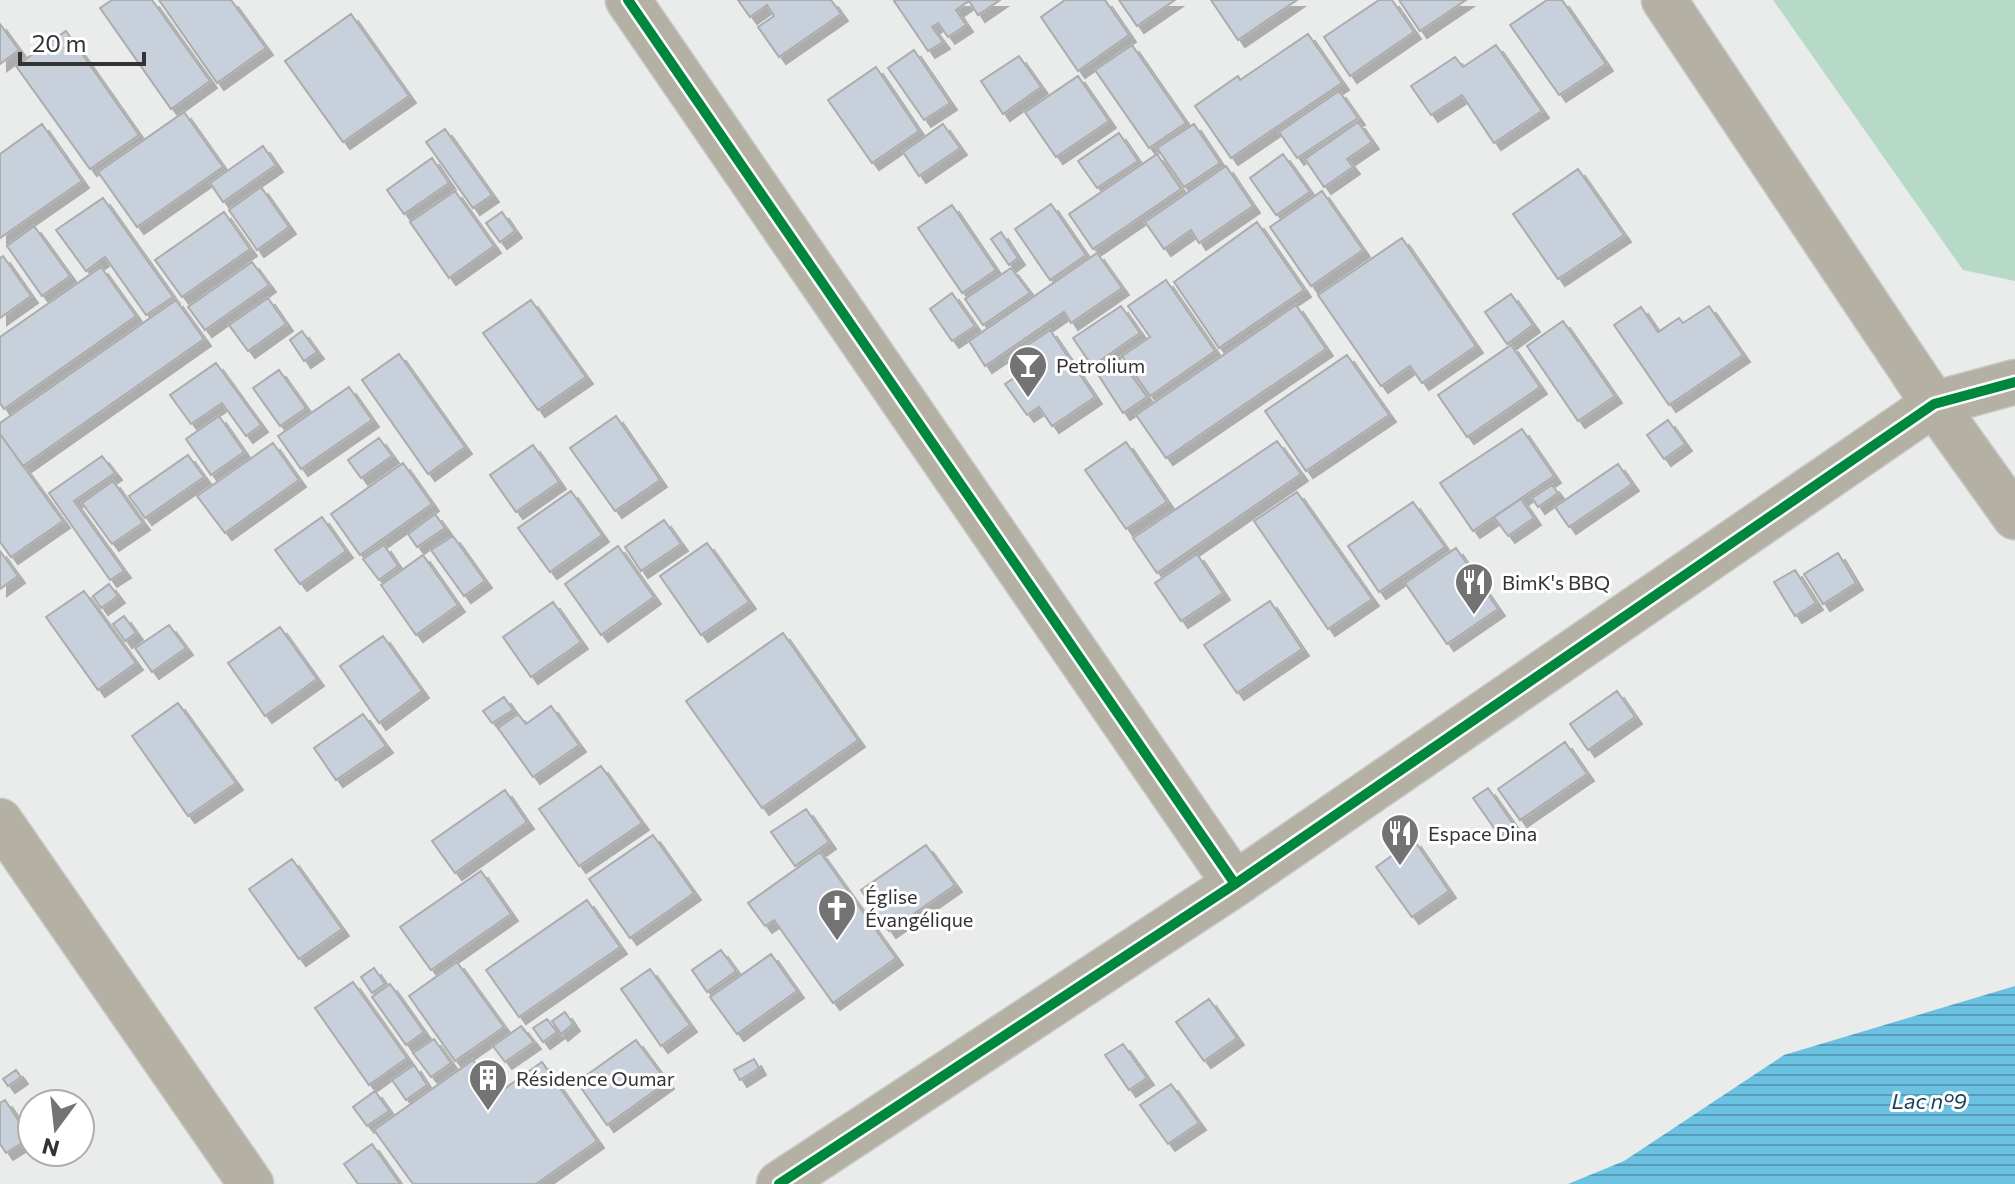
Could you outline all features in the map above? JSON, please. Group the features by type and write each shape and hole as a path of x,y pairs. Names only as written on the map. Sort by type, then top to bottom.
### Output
{"street":[{"path":"628,0 1235,884"},
{"path":"1664,0 1934,404 2015,517"},
{"path":"779,1184 1235,884 1934,404 2015,382"},
{"path":"0,821 251,1184"}],"green space":[{"path":"1773,0 2015,0 2015,281 1963,270"}],"water":[{"name":"Lac n°9","path":"2015,986 2015,1184 1568,1184 1624,1161 1784,1055"}],"building":[{"path":"112,0 152,0 210,81 171,109 100,8"},
{"path":"159,0 231,0 266,48 217,83"},
{"path":"738,0 831,0 841,14 779,57 758,27 774,16 767,5 750,17"},
{"path":"896,0 1000,0 978,15 969,1 956,10 966,25 948,37 938,23 932,27 943,42 928,51"},
{"path":"1065,0 1105,0 1129,35 1078,71 1041,17"},
{"path":"1119,0 1175,0 1137,26"},
{"path":"1211,0 1297,0 1238,40"},
{"path":"1379,0 1392,0 1414,32 1350,76 1324,37"},
{"path":"1399,0 1466,0 1420,31"},
{"path":"1547,0 1562,0 1606,64 1559,95 1510,25"},
{"path":"351,14 409,96 343,142 285,61"},
{"path":"0,24 19,50 0,64"},
{"path":"66,31 139,135 90,169 16,66"},
{"path":"1308,34 1342,83 1231,158 1195,106"},
{"path":"1132,45 1186,123 1149,148 1095,70"},
{"path":"1496,45 1542,111 1494,143 1462,95 1431,115 1411,86 1455,57 1463,67"},
{"path":"914,50 950,103 924,120 888,68"},
{"path":"1019,56 1041,87 1003,114 981,81"},
{"path":"876,67 919,131 872,163 828,100"},
{"path":"1078,76 1109,121 1056,157 1025,112"},
{"path":"1339,91 1358,118 1297,158 1279,132"},
{"path":"184,112 223,167 137,227 98,172"},
{"path":"1358,122 1372,142 1347,159 1353,167 1324,187 1305,159"},
{"path":"42,124 82,181 0,238 0,154"},
{"path":"943,124 960,148 919,176 903,152"},
{"path":"1194,124 1220,163 1184,187 1157,148"},
{"path":"445,129 492,195 473,208 426,142"},
{"path":"1119,133 1138,161 1097,188 1078,161"},
{"path":"263,146 276,165 223,202 210,183"},
{"path":"1157,154 1181,189 1093,249 1069,214"},
{"path":"1283,154 1310,192 1276,215 1250,178"},
{"path":"432,158 449,183 404,214 387,190"},
{"path":"1226,166 1253,206 1199,243 1191,230 1164,249 1145,222"},
{"path":"1578,169 1624,235 1558,279 1513,214"},
{"path":"261,187 289,227 257,250 229,210"},
{"path":"455,191 494,246 449,278 410,222"},
{"path":"1322,191 1363,250 1311,286 1270,227"},
{"path":"103,198 173,297 146,315 105,257 86,271 56,230"},
{"path":"1051,204 1086,255 1050,280 1015,229"},
{"path":"952,205 996,270 962,293 918,228"},
{"path":"224,212 250,249 182,297 155,260"},
{"path":"502,212 515,231 500,242 486,223"},
{"path":"1257,222 1304,290 1219,348 1174,282"},
{"path":"34,226 70,276 42,296 7,246"},
{"path":"1001,232 1018,258 1009,265 991,239"},
{"path":"1402,238 1476,346 1422,383 1410,366 1381,386 1318,295"},
{"path":"1097,253 1122,288 1071,323 1064,312 985,366 969,341"},
{"path":"3,256 31,296 0,318 0,258"},
{"path":"252,262 269,285 205,330 188,307"},
{"path":"101,267 136,316 4,409 0,403 0,337"},
{"path":"1011,268 1030,293 983,325 965,299"},
{"path":"1166,280 1215,351 1150,396 1122,356 1150,337 1128,306"},
{"path":"952,293 975,326 952,341 930,309"},
{"path":"1511,294 1533,325 1507,344 1485,312"},
{"path":"268,298 286,324 248,351 229,325"},
{"path":"176,300 204,339 23,466 0,434 0,423"},
{"path":"531,300 586,377 538,410 483,333"},
{"path":"1296,305 1326,349 1166,458 1136,415"},
{"path":"1121,306 1140,333 1092,366 1073,338"},
{"path":"1709,306 1743,355 1669,405 1614,325 1641,307 1658,332 1679,318 1683,323"},
{"path":"1563,321 1615,396 1578,421 1527,346"},
{"path":"1050,330 1095,397 1052,426 1039,407 1027,415 1005,384 1017,376 1006,360"},
{"path":"302,331 317,352 304,361 290,340"},
{"path":"1511,345 1540,387 1467,437 1438,395"},
{"path":"399,354 465,447 428,474 362,380"},
{"path":"1347,355 1389,415 1306,471 1265,411"},
{"path":"1119,358 1147,397 1123,413 1097,373"},
{"path":"216,363 261,425 246,436 222,403 191,424 170,395"},
{"path":"279,370 306,408 280,426 253,388"},
{"path":"349,387 372,420 301,469 278,436"},
{"path":"219,416 244,452 211,475 186,439"},
{"path":"616,416 660,480 615,511 570,448"},
{"path":"1668,420 1685,444 1664,459 1647,435"},
{"path":"1522,429 1554,476 1473,531 1440,483"},
{"path":"0,434 63,521 11,557 0,542"},
{"path":"379,438 392,456 361,478 348,460"},
{"path":"1277,441 1301,474 1157,573 1133,538"},
{"path":"1126,442 1167,502 1126,529 1085,470"},
{"path":"273,443 299,480 225,533 197,496"},
{"path":"533,445 559,482 516,512 490,475"},
{"path":"188,455 204,477 145,518 129,496"},
{"path":"102,456 115,473 74,501 124,571 110,580 49,493"},
{"path":"403,463 432,504 360,555 331,514"},
{"path":"1618,464 1632,484 1569,527 1555,507"},
{"path":"113,481 143,523 112,544 82,503"},
{"path":"1552,485 1558,493 1538,507 1532,498"},
{"path":"571,491 602,535 550,572 518,528"},
{"path":"1297,492 1372,599 1328,629 1254,521"},
{"path":"1521,499 1534,518 1508,536 1494,517"},
{"path":"1413,502 1445,547 1379,592 1348,546"},
{"path":"435,514 445,528 417,547 408,534"},
{"path":"322,517 346,551 300,584 275,550"},
{"path":"664,520 681,544 641,571 625,547"},
{"path":"453,536 485,581 464,596 431,550"},
{"path":"707,543 749,602 701,635 660,576"},
{"path":"384,545 398,566 379,580 363,559"},
{"path":"618,546 654,597 601,635 565,584"},
{"path":"1456,548 1498,609 1447,644 1405,583"},
{"path":"0,551 18,576 0,589"},
{"path":"1838,553 1856,583 1823,604 1804,574"},
{"path":"1197,554 1223,593 1181,621 1155,583"},
{"path":"423,555 458,605 416,635 381,585"},
{"path":"1795,570 1816,603 1795,616 1774,582"},
{"path":"109,584 118,596 101,608 93,596"},
{"path":"84,591 136,663 98,690 46,617"},
{"path":"1270,601 1302,649 1237,693 1204,645"},
{"path":"553,602 581,642 531,677 503,637"},
{"path":"124,616 136,633 125,641 113,624"},
{"path":"169,625 186,648 152,672 135,648"},
{"path":"280,627 317,679 265,716 228,663"},
{"path":"783,633 858,740 762,808 686,701"},
{"path":"383,636 422,691 379,723 340,666"},
{"path":"1617,691 1635,717 1588,750 1570,724"},
{"path":"504,697 513,710 492,723 483,711"},
{"path":"178,703 236,783 188,816 132,736"},
{"path":"551,706 579,745 533,777 498,728 518,714 526,724"},
{"path":"363,714 386,746 336,780 314,748"},
{"path":"1565,742 1587,774 1520,820 1498,789"},
{"path":"601,766 642,823 579,866 539,809"},
{"path":"1488,788 1514,825 1499,835 1473,798"},
{"path":"505,790 527,822 455,873 432,841"},
{"path":"806,809 829,842 795,866 771,832"},
{"path":"653,835 694,893 630,938 589,879"},
{"path":"1414,840 1449,891 1412,917 1376,867"},
{"path":"926,845 955,885 889,931 861,890"},
{"name":"Église Évangélique","path":"820,852 896,958 833,1003 774,920 765,926 748,903"},
{"path":"292,859 342,929 299,959 249,889"},
{"path":"481,871 511,914 431,970 400,927"},
{"path":"587,900 620,947 519,1017 486,970"},
{"path":"721,950 736,971 707,992 692,970"},
{"path":"771,954 797,991 737,1034 710,997"},
{"path":"457,962 504,1027 455,1061 409,996"},
{"path":"374,968 385,984 372,993 361,977"},
{"path":"650,969 690,1025 661,1046 621,989"},
{"path":"353,982 407,1058 369,1085 315,1008"},
{"path":"390,984 424,1032 406,1045 372,997"},
{"path":"1209,999 1237,1038 1204,1061 1176,1022"},
{"path":"565,1012 573,1024 561,1034 552,1021"},
{"path":"547,1019 557,1032 543,1042 533,1028"},
{"path":"521,1026 534,1042 505,1062 493,1046"},
{"path":"434,1039 451,1063 431,1077 413,1053"},
{"path":"636,1040 667,1082 607,1125 577,1082"},
{"path":"1123,1044 1147,1078 1129,1090 1105,1055"},
{"path":"754,1059 759,1068 740,1080 734,1070"},
{"name":"Résidence Oumar","path":"473,1060 497,1094 542,1062 597,1141 536,1184 413,1184 374,1130"},
{"path":"414,1065 427,1085 406,1100 392,1080"},
{"path":"16,1070 21,1077 8,1086 3,1079"},
{"path":"1171,1084 1199,1123 1168,1144 1140,1105"},
{"path":"375,1091 389,1111 367,1126 353,1107"},
{"path":"5,1100 16,1117 16,1147 6,1153 0,1144 0,1103"},
{"path":"372,1144 400,1184 358,1184 344,1164"}],"cycle path":[{"path":"628,0 1235,884"},
{"path":"779,1184 1235,884 1934,404 2015,382"}],"place":[{"name":"Petrolium","path":"1028,399"},
{"name":"BimK's BBQ","path":"1474,616"},
{"name":"Espace Dina","path":"1400,867"},
{"name":"Église Évangélique","path":"837,942"},
{"name":"Résidence Oumar","path":"488,1112"}]}
